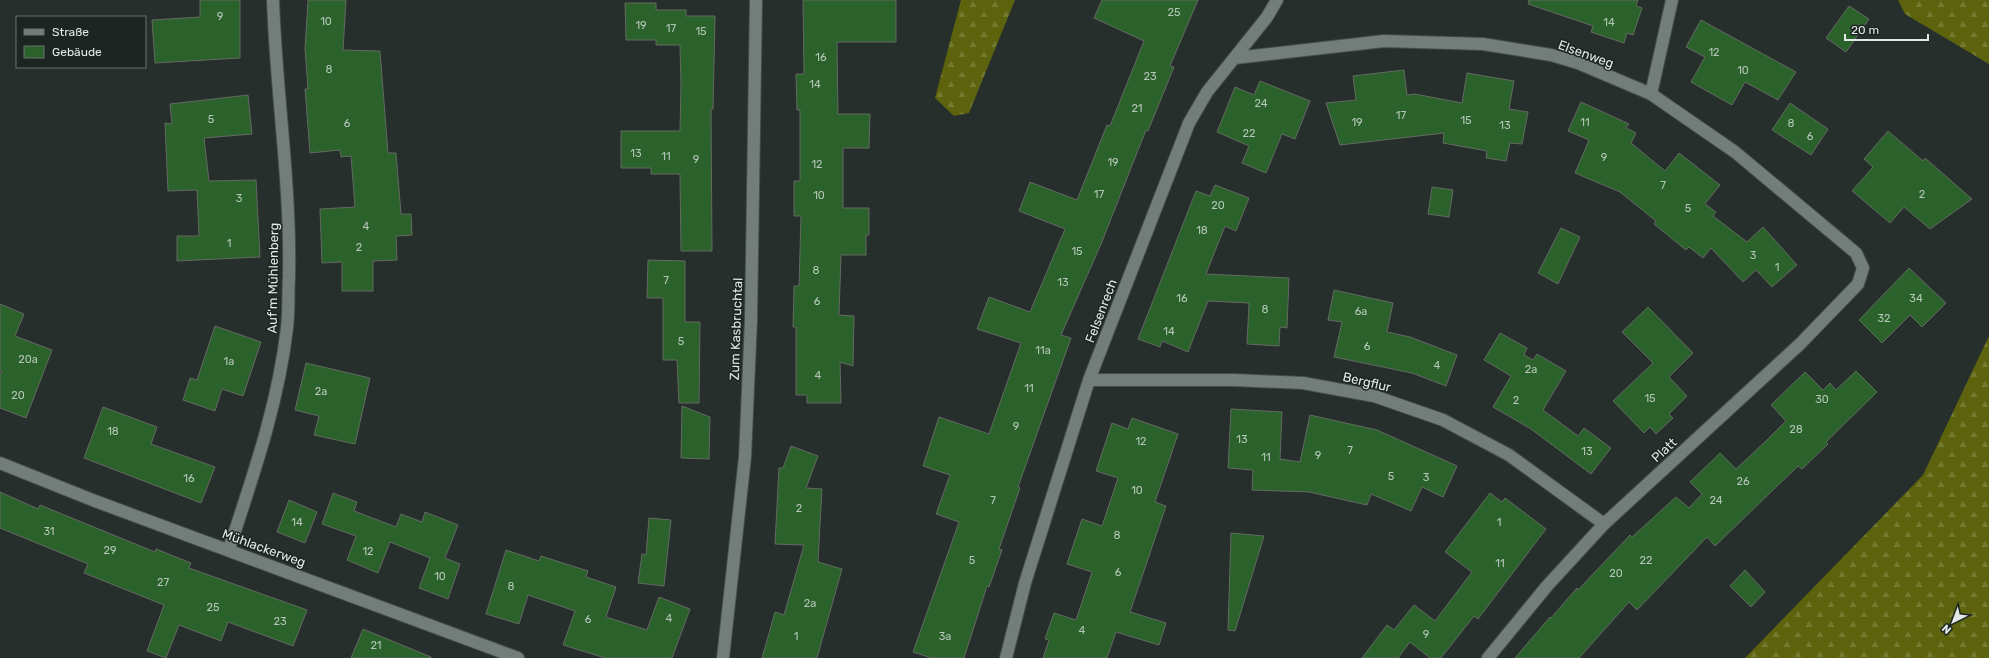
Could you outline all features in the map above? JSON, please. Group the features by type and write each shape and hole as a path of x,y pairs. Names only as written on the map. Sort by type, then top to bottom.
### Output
{"street":[{"name":"Auf'm Mühlenberg","path":"229,549 265,440 279,383 288,327 289,252 286,176 276,62 273,0"},
{"name":"Zum Kasbruchtal","path":"724,658 746,450 751,320 756,0"},
{"name":"Felsenrech","path":"1006,658 1025,583 1089,380 1190,123 1207,92 1268,16 1277,0"},
{"path":"1651,94 1672,0"},
{"name":"Elsenweg","path":"1235,58 1384,41 1483,44 1551,55 1578,63 1651,94 1735,152 1856,253 1863,268"},
{"name":"Platt","path":"1488,658 1547,586 1604,524 1800,344 1858,284 1863,268"},
{"name":"Bergflur","path":"1089,380 1234,380 1303,383 1374,396 1442,420 1509,455 1604,524"},
{"name":"Mühlackerweg","path":"0,463 95,501 229,549 518,658"}],"green space":[{"path":"961,0 1015,0 969,113 954,116 935,98"},
{"path":"1898,0 1989,0 1989,64 1905,14"},
{"path":"1989,336 1989,658 1745,658 1923,475"}],"building":[{"path":"200,0 240,0 240,58 155,63 152,20 200,17"},
{"path":"308,0 346,0 343,50 380,51 388,153 396,153 401,214 411,214 412,235 396,236 397,260 373,261 373,291 342,291 342,262 322,263 320,209 355,207 351,156 341,157 340,150 310,153 305,89 308,89 305,49"},
{"path":"803,0 896,0 896,42 837,42 838,114 870,114 869,148 843,148 843,208 869,208 869,235 866,235 866,255 841,255 839,315 854,316 853,366 840,362 841,403 807,403 807,395 796,395 796,327 793,327 794,286 799,286 801,216 794,216 794,181 800,181 800,110 797,110 796,74 804,74"},
{"path":"1102,0 1198,0 1170,66 1174,67 1148,131 1146,130 1101,244 1061,335 1071,338 1018,487 1020,488 999,549 1002,550 989,587 987,586 964,658 932,658 913,652 959,522 936,514 950,475 923,466 939,417 989,434 1021,343 977,329 989,297 1030,312 1065,229 1019,211 1030,182 1077,200 1107,125 1110,126 1144,41 1094,18"},
{"path":"1529,0 1638,0 1636,6 1642,8 1633,35 1627,33 1624,43 1591,32 1593,26 1528,4"},
{"path":"625,3 656,3 656,10 686,10 686,16 715,16 713,109 711,109 712,251 681,251 680,174 651,174 651,168 621,168 621,131 680,131 680,45 656,45 656,40 626,40"},
{"path":"1849,6 1869,19 1846,52 1826,38"},
{"path":"1701,20 1796,72 1778,100 1745,82 1732,105 1691,82 1705,57 1686,47"},
{"path":"1404,70 1407,95 1415,94 1462,103 1467,73 1514,81 1509,109 1528,112 1522,144 1510,143 1506,161 1486,158 1487,151 1443,143 1444,133 1340,145 1326,103 1356,100 1353,76"},
{"path":"1260,81 1310,101 1295,139 1282,134 1266,173 1242,163 1249,146 1217,132 1235,87 1254,95"},
{"path":"248,95 252,134 204,138 209,181 256,180 260,257 177,261 177,236 199,236 197,190 168,191 165,123 172,124 170,104"},
{"path":"1581,102 1629,124 1626,128 1636,133 1631,143 1665,171 1679,153 1720,185 1705,204 1716,212 1713,216 1747,242 1763,227 1797,265 1772,287 1756,270 1743,282 1711,248 1703,258 1689,247 1686,250 1654,224 1656,221 1620,192 1575,173 1589,140 1568,131"},
{"path":"1790,103 1828,129 1811,155 1772,130"},
{"path":"1888,131 1923,161 1925,158 1972,199 1930,229 1904,207 1890,223 1852,191 1873,167 1864,159"},
{"path":"1215,185 1249,198 1236,231 1225,226 1206,274 1289,278 1287,328 1280,327 1279,346 1247,344 1249,303 1208,301 1188,352 1162,341 1160,347 1138,339 1196,191 1210,196"},
{"path":"1432,187 1453,190 1449,217 1428,214"},
{"path":"1561,228 1580,237 1558,284 1538,273"},
{"path":"648,260 685,261 685,322 700,322 699,403 679,403 677,360 663,360 663,298 647,298"},
{"path":"1909,268 1946,303 1922,327 1910,315 1882,343 1859,320"},
{"path":"1334,290 1393,303 1387,332 1410,337 1457,355 1446,386 1412,373 1334,357 1342,322 1328,320"},
{"path":"0,304 24,314 15,336 52,350 26,418 0,408 0,375 2,371 0,371"},
{"path":"1648,307 1693,353 1669,377 1687,396 1669,414 1673,418 1656,434 1650,427 1644,433 1613,401 1653,363 1622,332"},
{"path":"215,326 261,342 243,396 222,389 215,411 183,400 190,378 197,380"},
{"path":"1500,333 1527,348 1524,355 1533,360 1537,354 1566,371 1543,410 1578,436 1584,428 1611,448 1591,474 1531,429 1493,407 1511,376 1484,360"},
{"path":"306,363 370,378 355,444 314,435 319,416 295,410"},
{"path":"1856,371 1877,392 1826,442 1828,444 1802,469 1798,466 1715,546 1707,537 1637,610 1629,602 1579,658 1515,658 1577,588 1578,590 1630,535 1632,537 1676,497 1689,508 1702,494 1690,482 1720,453 1736,469 1766,441 1786,421 1771,405 1805,372 1823,390 1830,383 1836,390"},
{"path":"682,406 710,417 709,459 681,458"},
{"path":"103,407 157,427 151,444 215,467 201,503 84,458"},
{"path":"1231,409 1282,412 1280,459 1300,462 1310,415 1377,430 1457,466 1443,497 1422,487 1411,511 1371,494 1367,505 1309,492 1252,490 1253,470 1228,468"},
{"path":"1132,418 1178,434 1155,502 1166,506 1130,612 1166,623 1159,645 1116,632 1107,658 1043,658 1049,640 1045,639 1054,613 1076,620 1092,572 1067,564 1082,519 1102,526 1118,478 1096,471 1112,423 1128,429"},
{"path":"791,446 818,456 806,488 822,489 818,562 842,569 817,658 762,658 775,612 784,615 804,545 775,544 779,468 783,468"},
{"path":"0,492 38,509 40,505 155,552 156,549 191,563 189,568 307,610 293,646 228,622 221,641 179,625 166,658 147,651 164,605 84,573 88,564 0,528"},
{"path":"333,493 357,502 354,511 396,527 401,514 422,522 425,512 458,525 445,558 460,564 448,599 419,588 430,558 390,542 378,573 347,560 356,536 322,524"},
{"path":"1490,493 1502,502 1505,498 1546,529 1478,619 1474,616 1441,658 1430,658 1410,642 1398,658 1362,658 1387,625 1394,630 1414,605 1435,621 1472,572 1445,552"},
{"path":"289,500 317,512 305,543 277,532"},
{"path":"649,518 671,520 664,586 638,583 642,554 646,555"},
{"path":"1231,533 1264,536 1235,631 1228,630"},
{"path":"506,550 539,561 541,556 588,571 586,577 616,587 606,617 647,630 659,597 690,609 672,658 605,658 563,645 575,611 528,595 519,624 486,614"},
{"path":"1745,570 1765,592 1751,607 1730,586"},
{"path":"363,629 431,657 431,658 351,658"}]}
